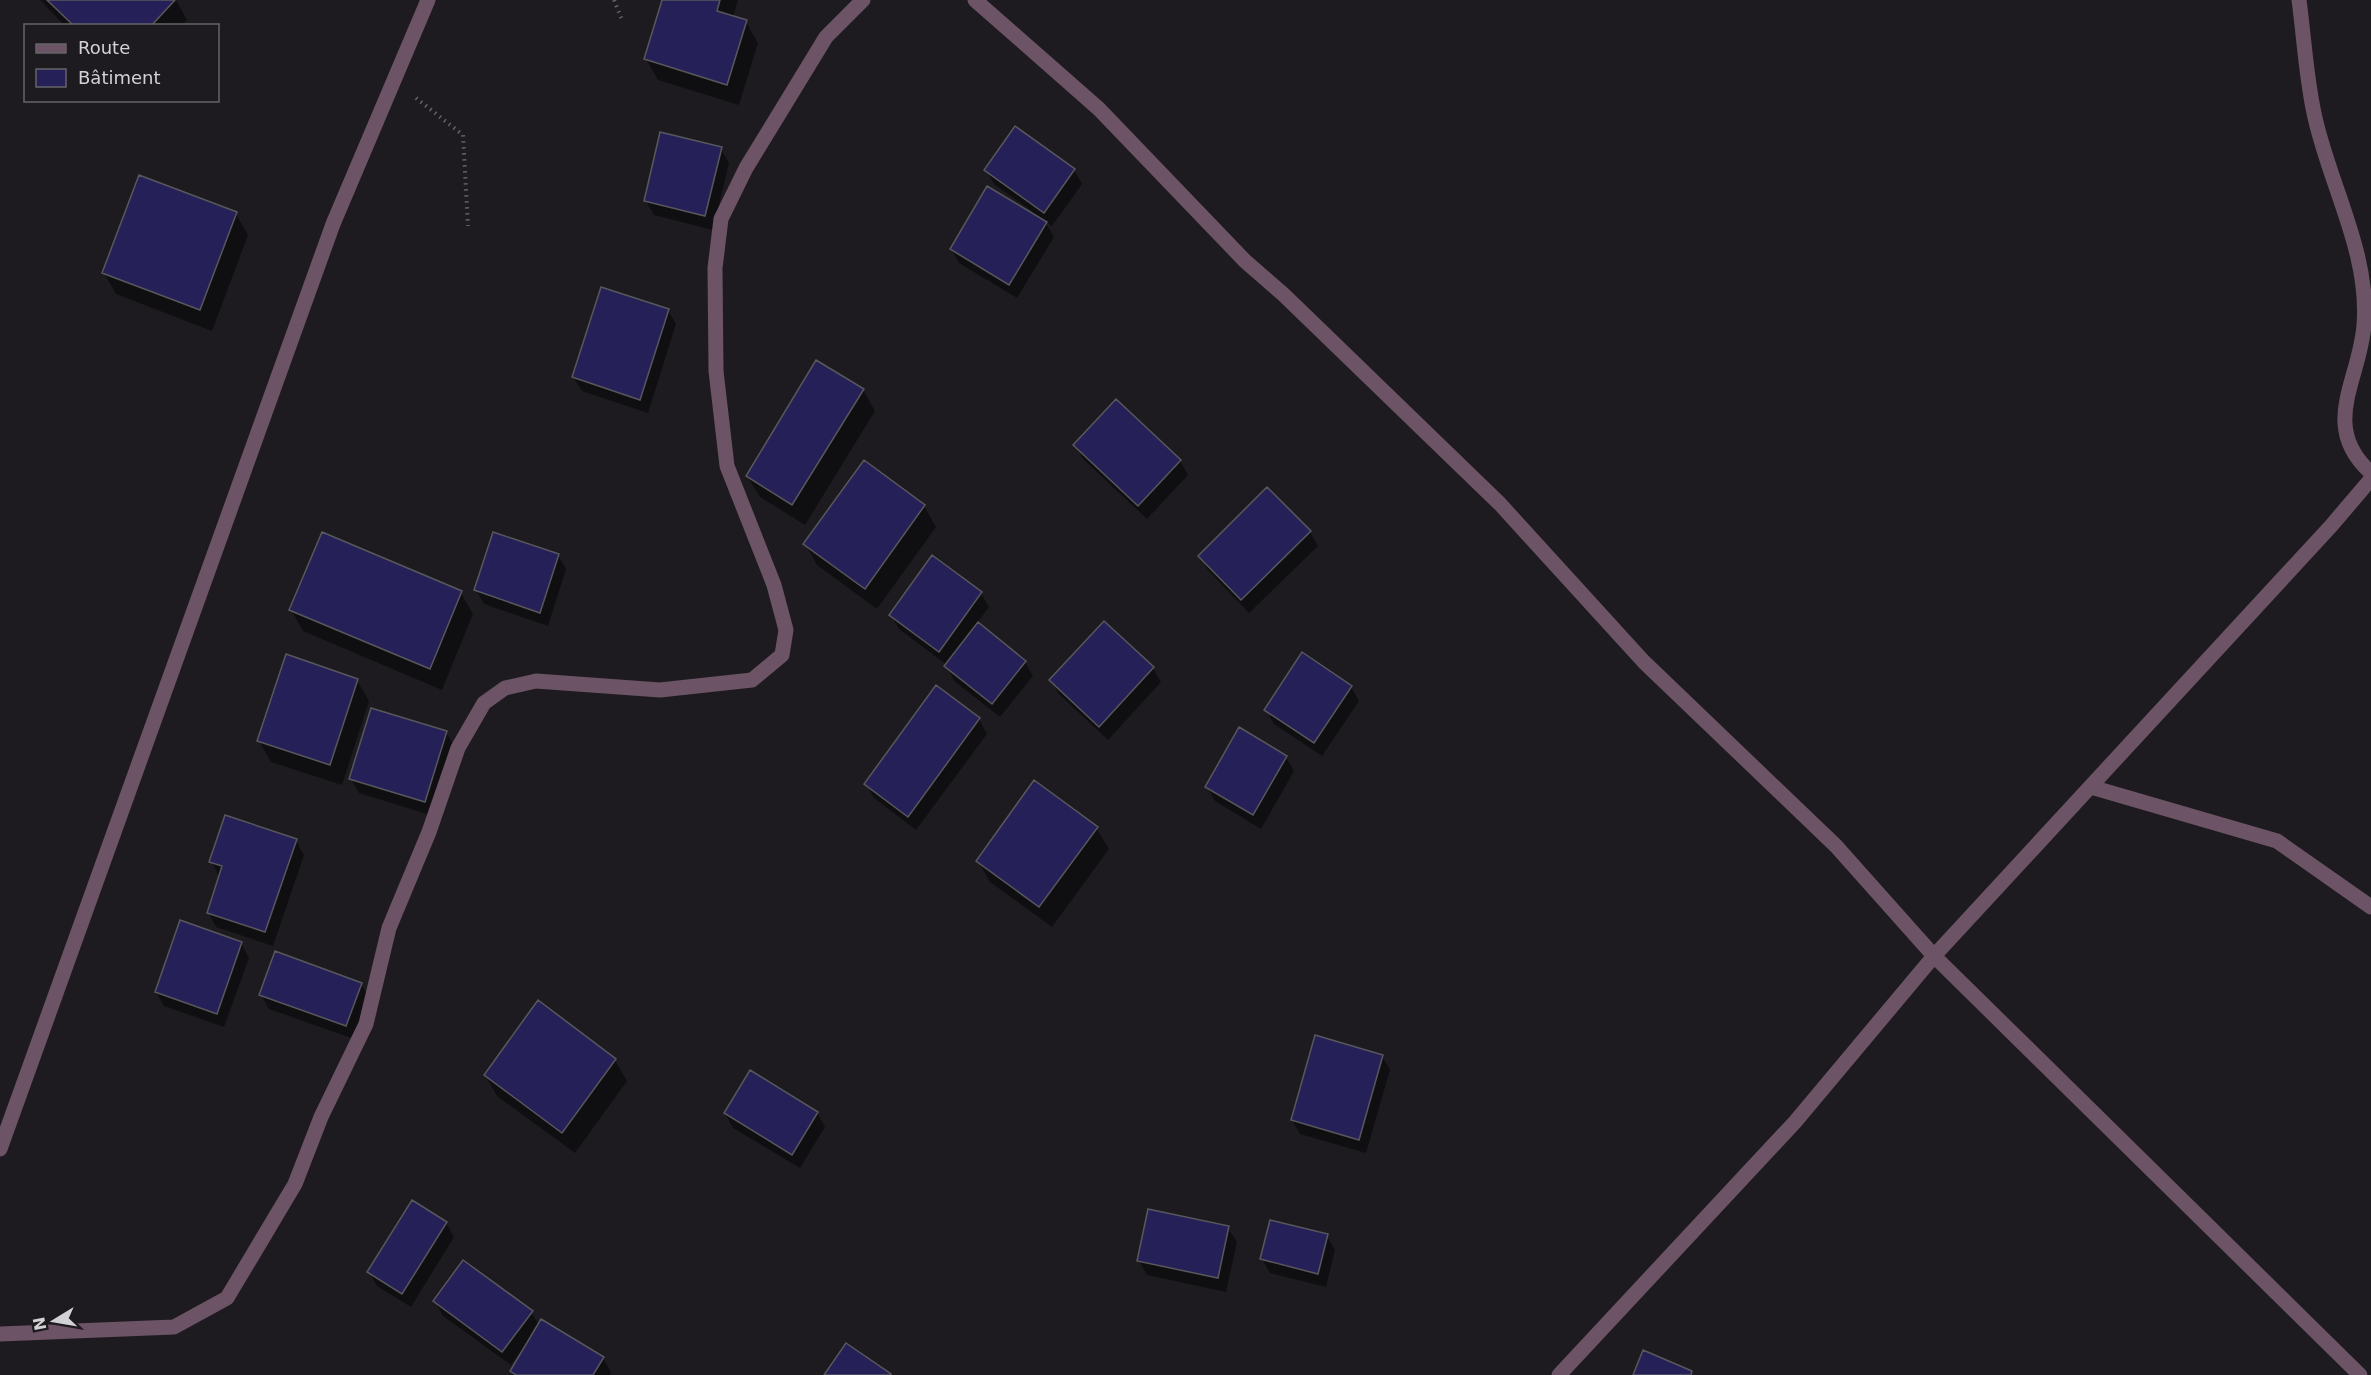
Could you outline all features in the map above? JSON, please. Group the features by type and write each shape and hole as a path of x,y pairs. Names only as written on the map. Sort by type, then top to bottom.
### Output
{"street":[{"path":"0,1149 333,224 428,0"},
{"path":"0,1334 174,1327 227,1298 294,1184 321,1117 366,1024 390,928 429,832 458,748 484,703 505,688 536,681 660,690 752,680 782,655 786,630 774,585 727,466 716,371 715,268 721,219 746,168 826,37 863,0"},
{"path":"975,0 1099,109 1245,261 1284,295 1500,504 1644,662 1836,846 1934,956 2360,1375"},
{"path":"2299,0 2314,113 2361,277 2364,325 2343,408 2347,438 2357,460 2371,473"},
{"path":"1558,1375 1796,1122 1934,956 2331,526 2371,478"},
{"path":"2091,787 2277,841 2371,907"}],"path":[{"path":"614,0 622,20"},
{"path":"394,80 463,135 468,226"}],"building":[{"path":"47,0 175,0 153,24 72,24"},
{"path":"662,0 720,0 717,11 747,20 727,85 644,59"},
{"path":"1015,126 1075,169 1044,213 984,170"},
{"path":"660,132 722,147 705,216 644,201"},
{"path":"139,175 237,212 200,310 102,273"},
{"path":"987,186 1047,222 1009,285 950,249"},
{"path":"601,287 669,309 640,400 572,377"},
{"path":"816,360 864,389 792,505 746,476"},
{"path":"1116,399 1181,460 1138,506 1073,445"},
{"path":"864,460 925,505 865,589 803,544"},
{"path":"1267,487 1311,531 1241,600 1198,556"},
{"path":"322,532 462,591 430,669 289,610"},
{"path":"493,532 559,554 540,613 474,590"},
{"path":"932,555 982,592 939,652 889,615"},
{"path":"1104,621 1154,667 1099,727 1049,680"},
{"path":"978,622 1026,661 992,704 944,666"},
{"path":"1302,652 1352,686 1314,743 1264,710"},
{"path":"286,654 358,679 330,765 257,741"},
{"path":"936,685 980,718 908,817 864,784"},
{"path":"371,708 447,731 425,802 349,779"},
{"path":"1239,727 1287,756 1253,815 1205,787"},
{"path":"1034,780 1098,827 1039,907 976,861"},
{"path":"225,815 297,839 265,932 207,913 222,866 209,862"},
{"path":"180,920 242,942 217,1014 155,992"},
{"path":"275,951 362,983 346,1026 259,995"},
{"path":"538,1000 616,1059 562,1133 484,1075"},
{"path":"1315,1035 1383,1055 1359,1140 1291,1120"},
{"path":"750,1070 818,1112 792,1155 724,1113"},
{"path":"412,1200 447,1222 402,1294 367,1272"},
{"path":"1148,1209 1229,1226 1218,1278 1137,1261"},
{"path":"1270,1220 1328,1234 1318,1274 1260,1259"},
{"path":"463,1260 533,1311 502,1352 433,1301"},
{"path":"541,1319 604,1357 593,1375 516,1375 510,1371"},
{"path":"846,1343 891,1374 891,1375 824,1375"},
{"path":"1643,1350 1692,1371 1691,1375 1633,1375"}]}
